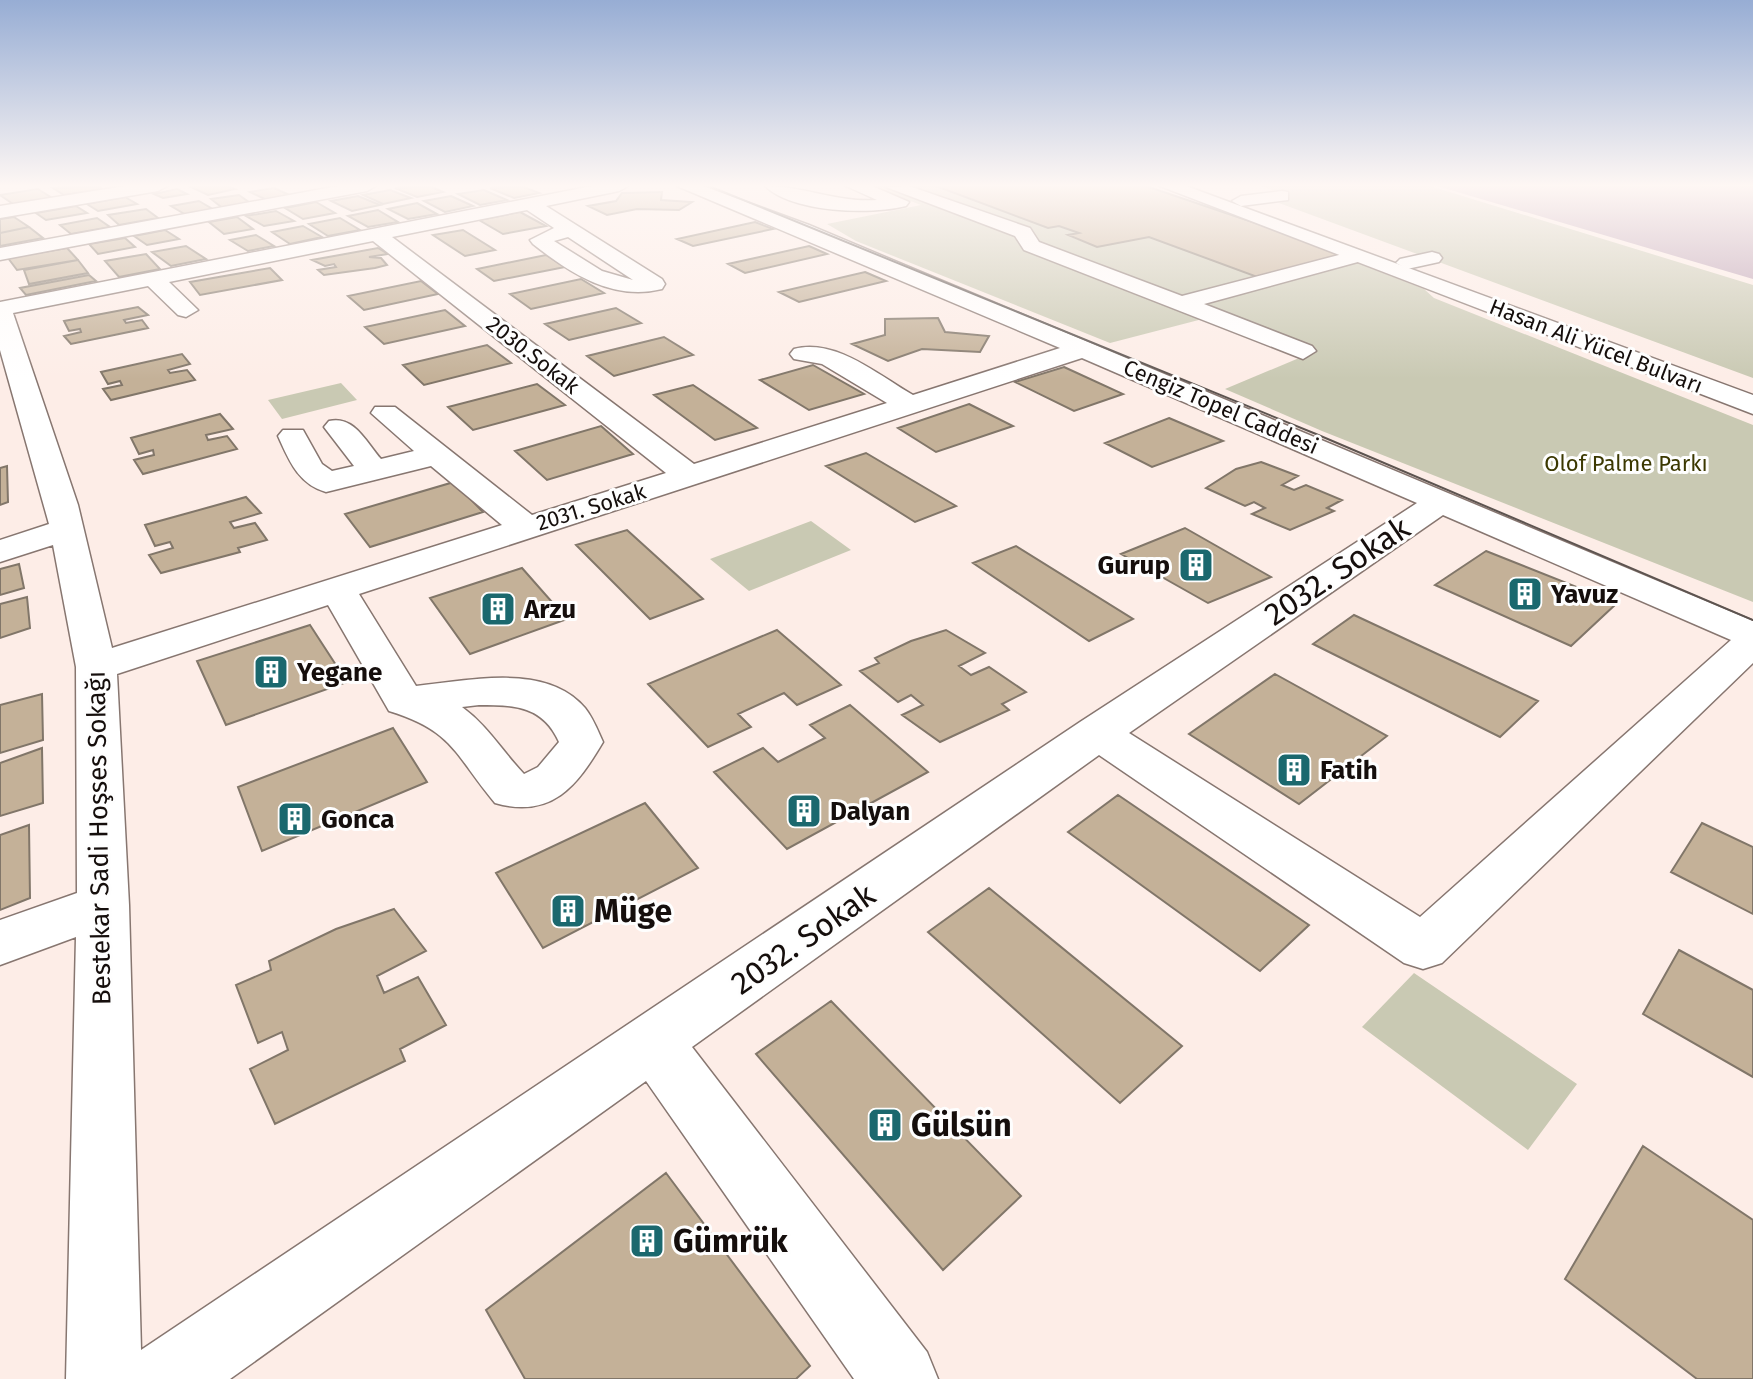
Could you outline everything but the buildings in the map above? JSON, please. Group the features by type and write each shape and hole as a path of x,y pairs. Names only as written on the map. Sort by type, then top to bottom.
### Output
{"main road":[{"name":"Hasan Ali Yücel Bulvarı","path":"1343,250 1753,405"},
{"name":"Hasan Ali Yücel Bulvarı","path":"1373,250 1753,391"}],"street":[{"path":"0,254 20,250"},
{"path":"212,250 230,263"},
{"path":"0,309 294,250"},
{"name":"2030.Sokak","path":"397,250 690,476"},
{"name":"Cengiz Topel Caddesi","path":"853,250 1753,635"},
{"path":"1042,250 1303,351"},
{"path":"1181,303 1358,256"},
{"path":"1407,263 1432,258"},
{"path":"152,278 186,310"},
{"name":"Bestekar Sadi Hoşses Sokağı","path":"0,309 65,517 96,667 103,905 104,1379"},
{"name":"2031. Sokak","path":"96,667 1086,348"},
{"path":"803,354 829,357 910,405"},
{"path":"385,413 525,527"},
{"path":"339,427 375,472"},
{"path":"293,436 309,469 326,482 437,455"},
{"name":"2032. Sokak","path":"165,1379 654,1044 1096,732 1442,501"},
{"path":"0,526 65,517"},
{"path":"0,551 65,517"},
{"path":"337,588 404,701"},
{"path":"1096,732 1423,947 1753,641"},
{"path":"0,943 103,905"},
{"path":"654,1044 900,1379"}],"green space":[{"name":"Olof Palme Parkı","path":"879,250 1274,250 1345,258 1424,289 1434,298 1753,425 1753,602 1322,431 1225,389 1311,353 1218,315 1110,343"},
{"path":"1407,250 1640,250 1753,285 1753,378"},
{"path":"341,383 357,400 282,419 268,400"},
{"path":"811,521 851,550 749,591 710,559"},
{"path":"1414,973 1577,1084 1528,1150 1362,1027"}],"shaded area":[{"path":"1656,250 1753,250 1753,279"}],"tram line":[{"path":"867,250 1316,434 1753,620"}],"place":[{"name":"Gurup","path":"1196,565"},
{"name":"Yavuz","path":"1525,594"},
{"name":"Arzu","path":"498,609"},
{"name":"Yegane","path":"271,672"},
{"name":"Fatih","path":"1294,770"},
{"name":"Dalyan","path":"804,811"},
{"name":"Gonca","path":"295,819"},
{"name":"Müge","path":"568,911"},
{"name":"Gülsün","path":"885,1125"},
{"name":"Gümrük","path":"647,1241"}]}
